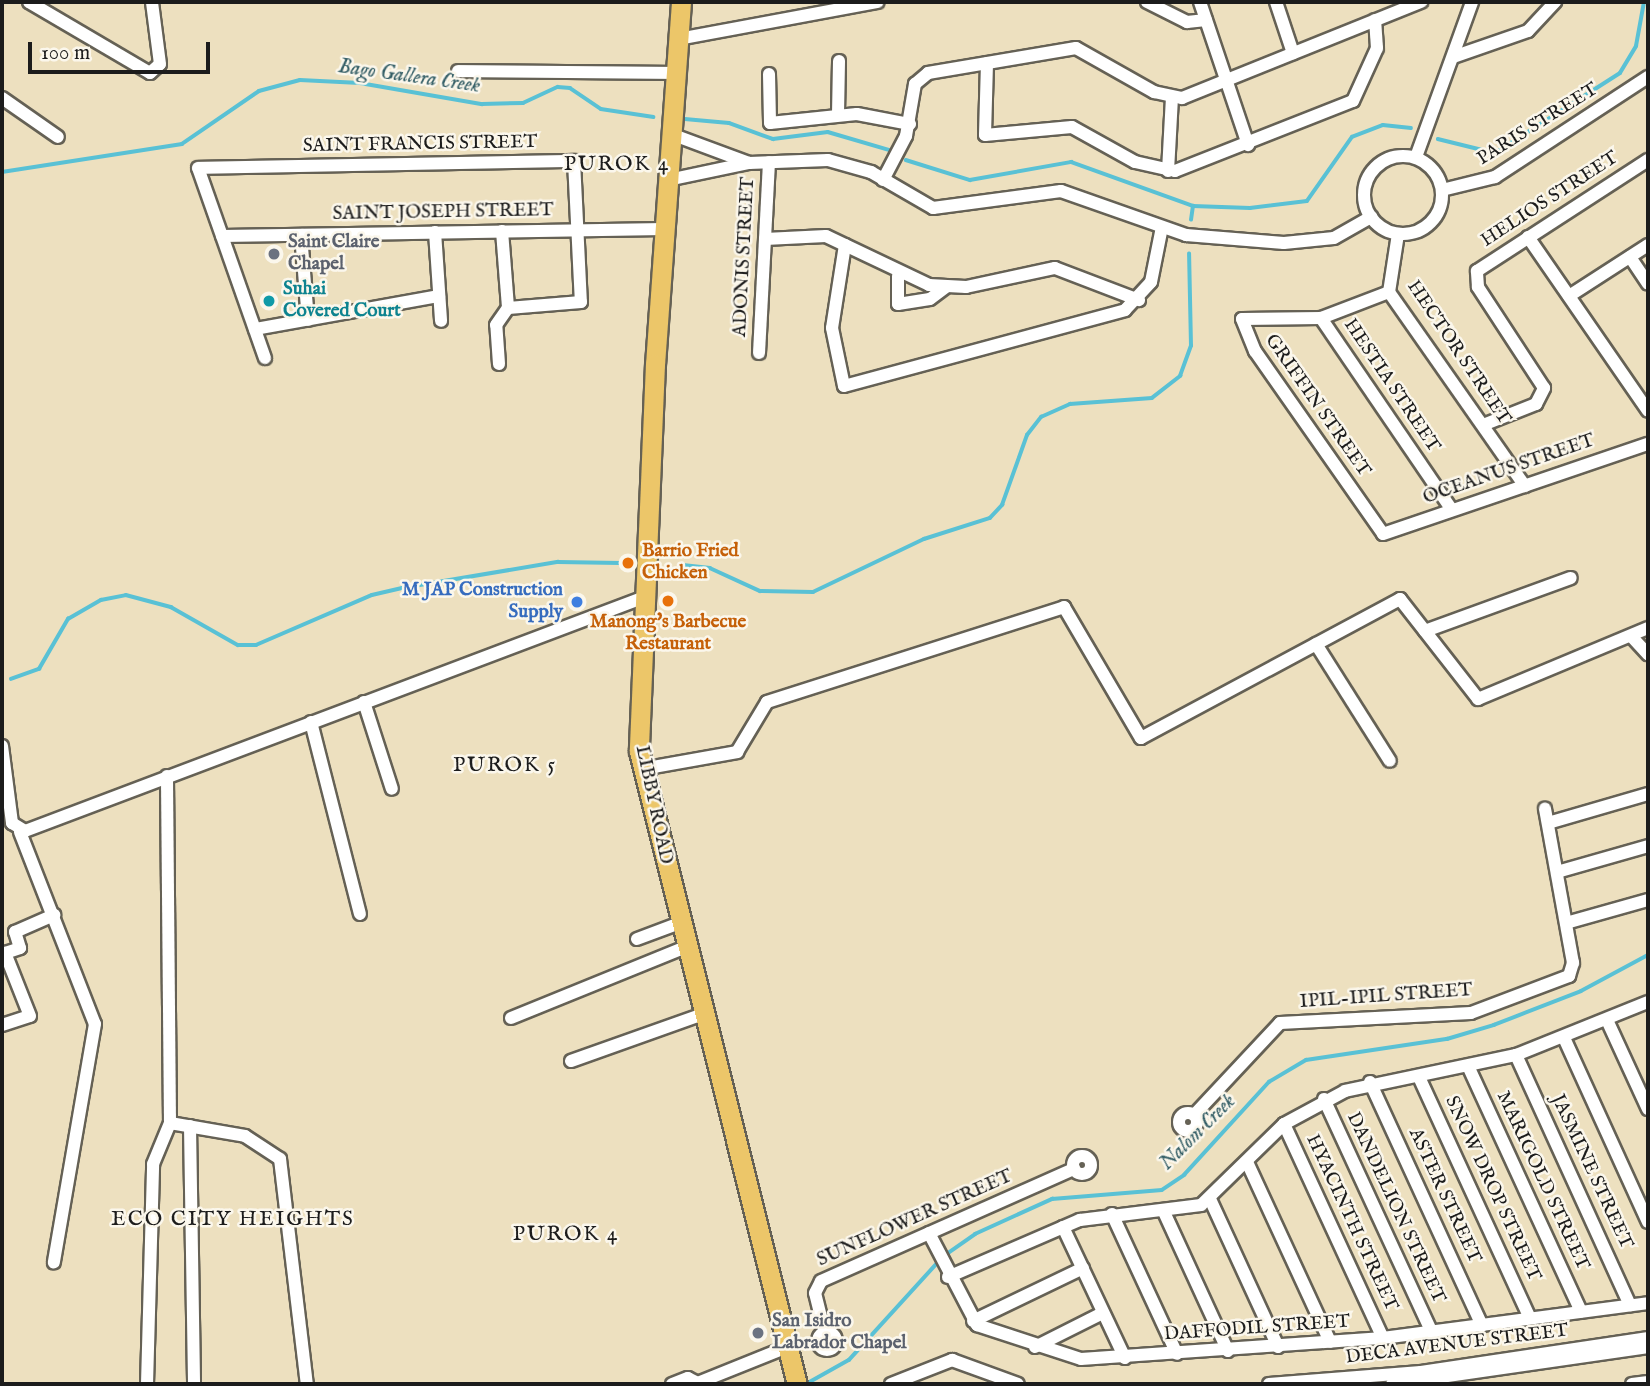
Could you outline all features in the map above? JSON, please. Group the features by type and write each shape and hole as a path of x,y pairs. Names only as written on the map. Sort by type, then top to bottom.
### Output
{"main road":[{"name":"LIBBY ROAD","path":"681,2 642,598 642,769 797,1384"}],"street":[{"path":"29,2 150,73 160,64 152,2"},
{"path":"678,39 878,2"},
{"path":"1147,2 1187,22 1206,20"},
{"path":"1200,2 1248,145"},
{"path":"1276,2 1293,53"},
{"path":"883,180 910,124 918,79 987,63 1076,48 1172,98 1225,81 1421,2"},
{"path":"1416,157 1472,2"},
{"path":"1453,57 1528,32 1555,2"},
{"path":"987,63 985,135 1072,127 1135,162 1168,170 1248,145 1358,96 1377,48 1375,20"},
{"path":"838,114 839,61"},
{"path":"458,71 675,73"},
{"path":"769,74 770,123 838,114 910,124"},
{"name":"PARIS STREET","path":"1442,190 1495,177 1648,77"},
{"path":"2,98 58,137"},
{"path":"1168,170 1172,98"},
{"path":"671,134 749,163"},
{"path":"710,172 712,149"},
{"path":"1392,157 1416,157 1431,166 1442,190 1433,219 1398,234 1371,217 1364,194 1372,171 1392,157"},
{"name":"HELIOS STREET","path":"1483,425 1536,404 1544,394 1475,282 1482,266 1648,160"},
{"name":"SAINT FRANCIS STREET","path":"222,236 198,167 574,161 577,230"},
{"name":"ADONIS STREET","path":"759,353 769,162"},
{"path":"668,180 749,163 842,162 883,180 933,208 1061,191 1200,238 1302,243 1334,238 1371,217"},
{"path":"845,245 832,328 844,386 1112,315 1139,300 1154,272 1162,227"},
{"name":"SAINT JOSEPH STREET","path":"222,236 665,229"},
{"path":"508,308 581,302 577,230"},
{"path":"499,364 496,325 508,308 502,231"},
{"path":"435,232 441,321"},
{"path":"301,234 308,320"},
{"path":"765,239 817,234 845,245 898,276 946,287 1051,268 1139,300"},
{"name":"HECTOR STREET","path":"1398,234 1389,292 1525,486"},
{"path":"222,236 265,358"},
{"path":"1528,237 1648,411"},
{"path":"1569,296 1648,245"},
{"path":"1630,257 1648,284"},
{"path":"898,276 898,304 930,299 946,287"},
{"name":"GRIFFIN STREET","path":"1383,534 1255,351 1242,320 1321,318 1389,292"},
{"path":"255,329 439,296"},
{"name":"HESTIA STREET","path":"1321,318 1452,510"},
{"name":"OCEANUS STREET","path":"1383,534 1648,444"},
{"path":"1425,631 1571,578"},
{"path":"20,832 642,598"},
{"path":"642,769 737,752 767,702 1064,607 1141,737 1400,599 1478,699 1648,628"},
{"path":"1631,636 1648,654"},
{"path":"1316,644 1391,761"},
{"path":"364,702 392,789"},
{"path":"311,722 360,914"},
{"path":"2,746 10,817 20,832 54,915 96,1031 54,1262"},
{"path":"147,1384 153,1164 170,1123 167,776"},
{"path":"1548,823 1648,794"},
{"name":"IPIL-IPIL STREET","path":"1194,1115 1279,1023 1472,1013 1565,979 1573,968 1545,809"},
{"path":"1557,872 1648,846"},
{"path":"1566,923 1648,900"},
{"path":"2,1025 30,1016 4,954 20,948 15,932 54,915"},
{"path":"637,939 680,923"},
{"path":"511,1018 686,947"},
{"path":"948,1277 1063,1227 1112,1214 1164,1212 1210,1199 1284,1125 1324,1099 1370,1082 1469,1068 1516,1055 1564,1040 1648,1002"},
{"path":"571,1061 703,1014"},
{"path":"1607,1020 1648,1110"},
{"path":"1564,1040 1648,1222"},
{"name":"JASMINE STREET","path":"1516,1055 1630,1305"},
{"name":"MARIGOLD STREET","path":"1469,1068 1581,1311"},
{"name":"SNOW DROP STREET","path":"1419,1076 1530,1318"},
{"name":"ASTER STREET","path":"1370,1082 1482,1326"},
{"name":"DANDELION STREET","path":"1324,1099 1432,1333"},
{"path":"170,1123 256,1140 285,1168 307,1384"},
{"name":"HYACINTH STREET","path":"1284,1125 1383,1338"},
{"path":"190,1126 194,1384"},
{"path":"1247,1162 1330,1342"},
{"name":"SUNFLOWER STREET","path":"825,1333 818,1284 1074,1169"},
{"path":"1210,1199 1278,1347"},
{"path":"1164,1212 1228,1350"},
{"path":"1112,1214 1177,1354"},
{"path":"1063,1227 1125,1357"},
{"path":"929,1233 948,1277 973,1321 1083,1268"},
{"name":"DAFFODIL STREET","path":"973,1321 1035,1347 1080,1359 1383,1338 1648,1303"},
{"path":"1035,1347 1103,1313"},
{"name":"DECA AVENUE STREET","path":"1269,1384 1393,1381 1570,1354 1648,1338"},
{"name":"DECA AVENUE STREET","path":"1570,1354 1648,1347"},
{"path":"672,1384 688,1378 696,1383 789,1355"},
{"path":"891,1384 952,1360 1018,1384"},
{"path":"1634,1384 1648,1382"}],"waterway":[{"name":"Bago Gallera Creek","path":"1438,139 1495,153 1620,73 1636,46 1644,2"},
{"name":"Bago Gallera Creek","path":"2,172 182,144 259,91 300,80 360,83 482,104 523,103 558,87 570,88 601,109 653,117"},
{"name":"Bago Gallera Creek","path":"685,119 729,123 773,139 828,132 889,150"},
{"name":"Bago Gallera Creek","path":"906,160 970,180 1071,162 1193,206 1250,208 1307,201 1352,137 1383,125 1411,128"},
{"path":"1191,220 1193,206"},
{"path":"683,565 710,568 760,591 813,592 924,539 990,518 1002,505 1027,435 1041,417 1070,404 1152,398 1180,376 1191,346 1189,254"},
{"path":"11,679 39,669 68,619 101,600 126,595 171,607 238,645 256,645 372,595 558,562 620,563"},
{"name":"Nalom Creek","path":"944,1256 975,1234 1052,1199 1162,1190 1184,1175 1269,1082 1306,1060 1447,1039 1494,1025 1581,991 1648,955"},
{"name":"Nalom Creek","path":"806,1384 849,1360 939,1261"}],"place":[{"name":"Saint Claire Chapel","path":"274,254"},
{"name":"Suhai Covered Court","path":"269,301"},
{"name":"Barrio Fried Chicken","path":"628,563"},
{"name":"Manong's Barbecue Restaurant","path":"668,601"},
{"name":"M JAP Construction Supply","path":"577,602"},
{"name":"San Isidro Labrador Chapel","path":"758,1333"}],"district":[{"name":"PUROK 4","path":"617,165"},
{"name":"PUROK 5","path":"505,766"},
{"name":"ECO CITY HEIGHTS","path":"233,1220"},
{"name":"PUROK 4","path":"566,1235"}]}
